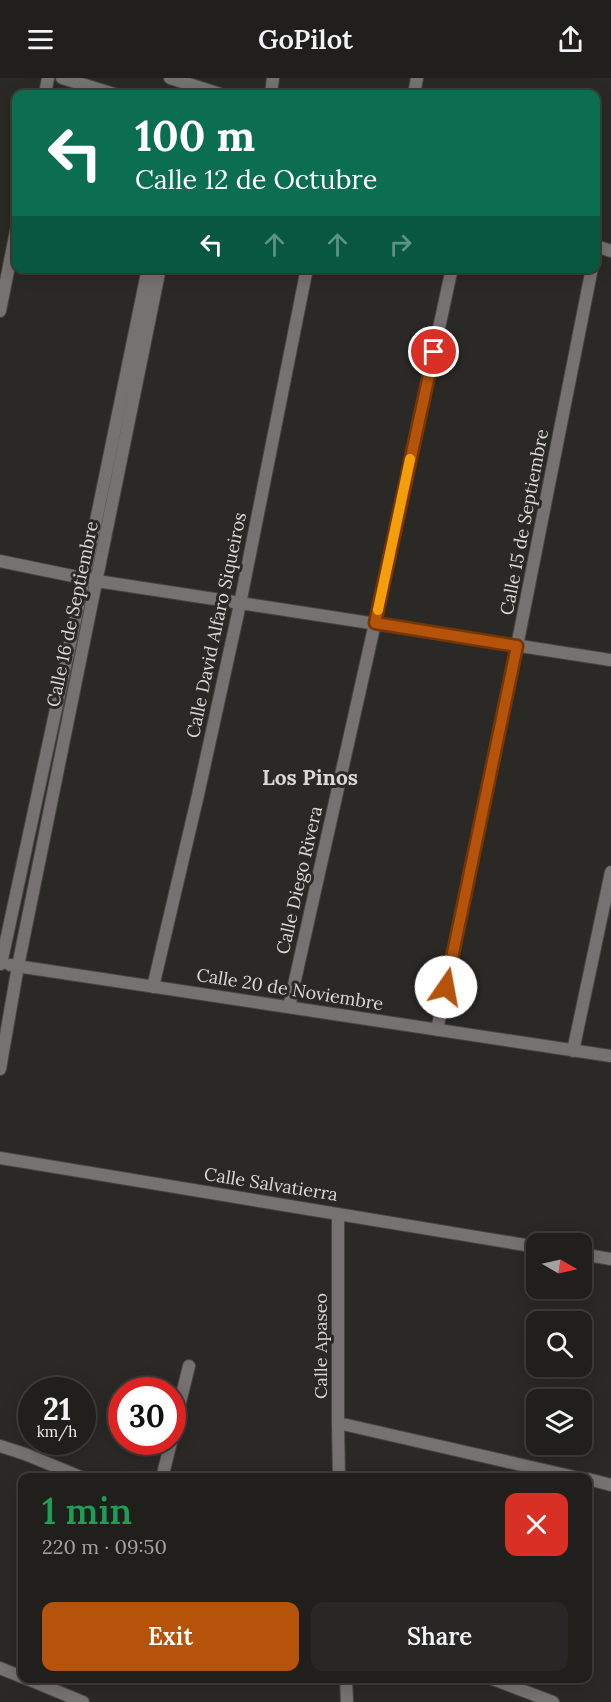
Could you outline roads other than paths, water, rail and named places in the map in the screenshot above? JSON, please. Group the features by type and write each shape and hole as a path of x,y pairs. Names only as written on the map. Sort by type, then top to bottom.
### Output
{"street":[{"path":"62,78 101,90"},
{"path":"170,78 190,90"},
{"path":"0,311 12,251"},
{"name":"Calle 16 de Septiembre","path":"1,964 147,273"},
{"name":"Calle 16 de Septiembre","path":"0,1069 18,966 159,273"},
{"name":"Calle David Alfaro Siqueiros","path":"153,987 240,604 306,273"},
{"name":"Calle Diego Rivera","path":"289,1007 451,273"},
{"name":"Calle 15 de Septiembre","path":"437,1030 517,646 591,273"},
{"path":"0,561 84,579 611,660"},
{"path":"573,1051 611,872"},
{"name":"Calle 20 de Noviembre","path":"1,964 611,1056"},
{"name":"Calle Salvatierra","path":"0,1158 526,1245"},
{"name":"Calle Apaseo","path":"338,1214 339,1473"},
{"path":"592,1256 611,1259"},
{"path":"186,1378 189,1366"},
{"path":"338,1423 557,1473"},
{"path":"0,1446 71,1473"},
{"path":"163,1473 168,1455"},
{"path":"592,1480 611,1485"},
{"path":"0,1668 18,1676"},
{"path":"36,1683 83,1702"},
{"path":"346,1683 347,1702"},
{"path":"503,1683 553,1702"}],"district":[{"name":"Los Pinos","path":"310,777"}]}
